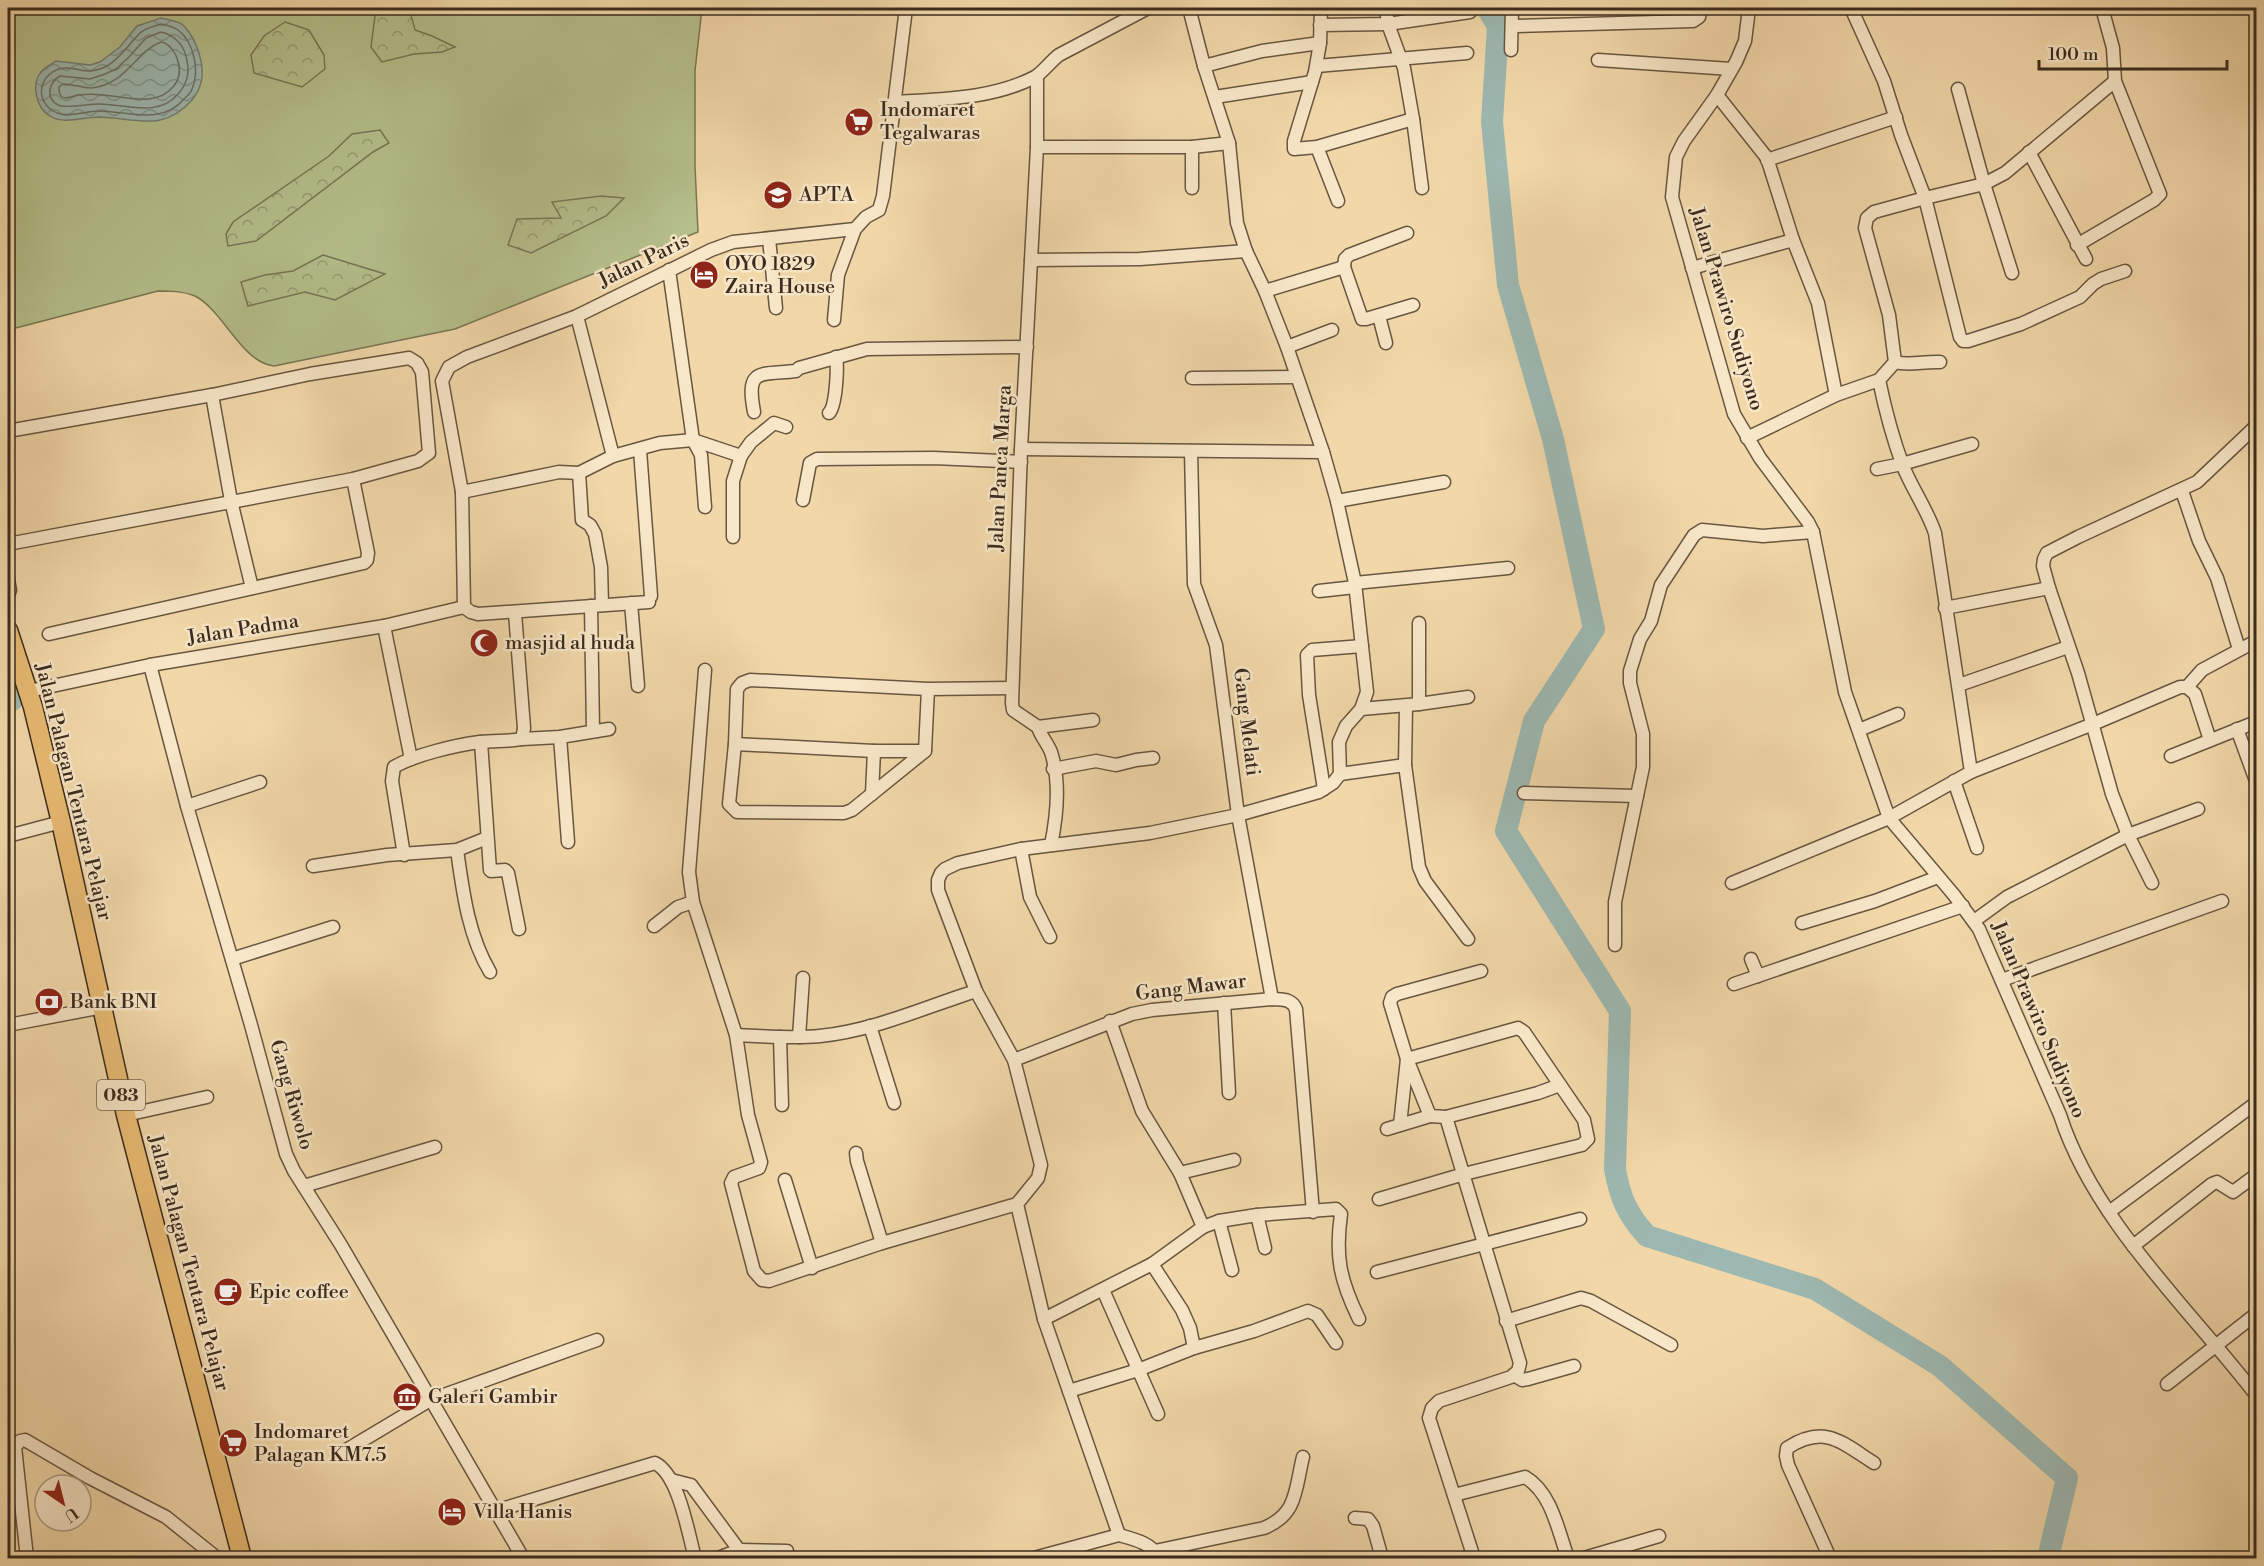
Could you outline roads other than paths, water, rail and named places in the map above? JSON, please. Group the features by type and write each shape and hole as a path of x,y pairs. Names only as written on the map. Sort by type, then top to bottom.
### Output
{"main road":[{"name":"Jalan Palagan Tentara Pelajar","path":"8,630 29,691 62,822 126,1115 242,1558"}],"street":[{"path":"834,320 838,275 855,229 866,217 879,210 883,196 906,8"},
{"path":"896,102 970,97 1005,89 1037,76 1047,63 1059,55 1148,8"},
{"path":"1189,8 1204,66 1229,143 1238,223 1246,251 1287,347 1323,452 1337,501 1355,585 1367,692 1361,709 1346,726 1339,742 1340,774"},
{"path":"1321,8 1317,66 1293,146 1296,150 1317,147 1413,120"},
{"path":"1386,8 1388,24 1402,59 1422,189"},
{"path":"1511,50 1512,8"},
{"path":"1512,26 1650,24 1693,21 1699,17 1701,8"},
{"name":"Jalan Prawiro Sudiyono","path":"1749,8 1745,41 1717,95 1684,141 1676,157 1672,197 1734,414 1747,438 1813,532 1845,692 1871,772 1889,818 1974,921 2060,1115 2069,1143 2109,1212 2133,1246 2254,1388"},
{"path":"1851,8 1884,81 1925,198 1960,337 1963,340 1968,341 2021,324 2080,297 2101,279 2125,271"},
{"path":"2077,245 2154,200 2160,194 2115,81 2113,48 2102,8"},
{"path":"1320,25 1388,24 1470,12"},
{"path":"1204,66 1262,51 1320,43"},
{"path":"1317,66 1467,53"},
{"path":"1598,60 1731,69"},
{"name":"Jalan Panca Marga","path":"1037,76 1037,147 1021,449 1012,688 1013,710 1038,727 1040,736 1051,753 1056,795 1051,845"},
{"path":"1747,438 1836,394 1879,380 1895,362 1889,315 1865,228 1865,222 1874,212 1984,184 2005,172 2115,81"},
{"path":"1215,97 1312,82"},
{"path":"1958,89 1984,184 2012,273"},
{"path":"1717,95 1763,151 1767,160 1793,240 1818,303 1836,394"},
{"path":"1767,160 1896,117"},
{"path":"1037,147 1192,147 1229,143"},
{"path":"1192,147 1192,188"},
{"path":"1317,147 1338,201"},
{"path":"2029,152 2086,259"},
{"name":"Jalan Paris","path":"464,607 462,492 442,381 449,367 467,357 577,316 711,250 733,242 855,229"},
{"path":"1407,233 1349,255 1345,259 1344,267 1360,318 1379,316 1413,305"},
{"path":"769,239 776,308"},
{"path":"1692,268 1793,240"},
{"path":"1031,261 1140,259 1246,251"},
{"path":"1265,291 1344,267"},
{"path":"669,270 693,440 701,454 705,507"},
{"path":"577,316 613,456"},
{"path":"1379,316 1386,343"},
{"path":"1287,347 1332,330"},
{"path":"754,412 750,389 753,380 759,375 796,371 799,368 836,357 867,350 1027,348"},
{"path":"8,431 409,357 417,363 422,372 429,453 418,461 353,479 8,544"},
{"path":"829,413 834,406 836,357"},
{"path":"1895,362 1906,365 1919,362 1940,362"},
{"path":"1192,378 1296,377"},
{"path":"1879,380 1902,464 1911,485 1925,507 1935,533 1971,772"},
{"path":"212,395 231,501 252,588"},
{"path":"733,537 733,481 741,456 752,442 774,423 786,427"},
{"path":"2152,883 2128,835 2112,794 2093,724 2043,566 2047,554 2078,537 2182,491 2197,482 2256,426"},
{"path":"462,492 559,472 579,473 613,456 660,443 693,440 741,456"},
{"path":"1877,468 1902,464 1972,444"},
{"path":"1021,449 1323,452"},
{"path":"464,607 478,614 514,613 631,603 650,599 640,450"},
{"name":"Gang Melati","path":"1191,451 1194,584 1216,645 1238,815 1272,999"},
{"path":"803,500 810,463 817,459 934,458 1021,462"},
{"path":"579,473 582,520 590,525 595,534 601,567 597,606 593,731"},
{"path":"49,634 364,563 368,553 353,479"},
{"path":"1337,501 1444,482"},
{"path":"2182,491 2199,541 2217,578 2239,649"},
{"path":"1615,945 1615,902 1643,766 1643,734 1630,683 1630,671 1640,639 1651,621 1661,585 1694,535 1702,530 1763,536 1813,532"},
{"path":"1319,591 1508,568"},
{"path":"8,580 10,590 8,595"},
{"path":"1945,608 2049,588"},
{"path":"631,603 638,686"},
{"name":"Jalan Padma","path":"29,691 150,665 384,626 464,607"},
{"path":"514,613 524,728 522,739"},
{"path":"1419,623 1419,704"},
{"path":"384,626 411,759"},
{"path":"1732,883 1889,818 1971,772 2093,724 2172,689 2187,687 2202,670 2256,641"},
{"path":"1324,789 1309,695 1307,654 1312,650 1362,646"},
{"path":"1959,685 2068,647"},
{"name":"Gang Riwolo","path":"150,665 187,806 286,1154 523,1558"},
{"path":"705,670 689,872 693,902 736,1035 748,1115 761,1162 759,1168 734,1177 731,1183 754,1271 762,1280 769,1281 882,1243 1017,1204 1038,1178 1041,1165 1014,1060 976,991 938,890 938,880 945,869 958,863 1021,849 1150,833 1238,815 1324,789 1340,774 1405,765"},
{"path":"928,689 925,751 872,794 844,813 737,812 729,804 738,689 742,683 750,680 928,689 1012,688"},
{"path":"2187,687 2195,694 2210,740"},
{"path":"1361,709 1406,706 1468,697"},
{"path":"1406,706 1405,765 1419,867 1425,880 1468,939"},
{"path":"1859,730 1898,714"},
{"path":"1038,727 1093,720"},
{"path":"2171,756 2256,722"},
{"path":"404,855 392,781 394,767 411,759 481,742 560,737 609,729"},
{"path":"2236,729 2256,781"},
{"path":"560,737 568,842"},
{"path":"481,742 491,870 506,870 509,876 519,929"},
{"path":"735,744 874,751 925,751"},
{"path":"872,794 874,751"},
{"path":"1053,769 1096,761 1116,765 1153,758"},
{"path":"1954,781 1977,848"},
{"path":"187,806 260,782"},
{"path":"1524,793 1637,796"},
{"path":"1974,921 2007,897 2128,835 2198,809"},
{"path":"8,836 62,822"},
{"path":"313,866 387,855 457,850 487,838"},
{"path":"1021,849 1030,897 1050,937"},
{"path":"457,850 465,905 480,954 490,972"},
{"path":"1802,923 1875,901 1938,877"},
{"path":"2002,981 2222,901"},
{"path":"654,926 678,907 693,902"},
{"path":"1734,984 1963,906"},
{"path":"232,959 333,927"},
{"path":"1751,959 1758,976"},
{"path":"1430,1116 1407,1059 1390,1003 1392,997 1481,971"},
{"path":"799,1037 803,978"},
{"path":"736,1035 799,1037 834,1034 870,1026 976,991"},
{"path":"1272,999 1287,1000 1293,1003 1296,1009 1313,1212"},
{"name":"Gang Mawar","path":"1014,1060 1110,1021 1152,1010 1272,999"},
{"path":"1224,1003 1229,1094"},
{"path":"8,1025 103,1006"},
{"path":"1110,1021 1142,1111 1179,1173 1203,1227"},
{"path":"870,1026 894,1102"},
{"path":"1379,1199 1464,1174 1582,1145 1588,1138 1584,1120 1524,1032 1518,1028 1407,1059"},
{"path":"780,1037 782,1105"},
{"path":"1400,1125 1407,1059"},
{"path":"1387,1129 1430,1116 1446,1117 1560,1085"},
{"path":"126,1115 207,1097"},
{"path":"2109,1212 2256,1103"},
{"path":"1446,1117 1520,1362 1514,1375 1439,1401 1432,1408 1429,1418 1474,1558"},
{"path":"304,1186 435,1147"},
{"path":"856,1153 882,1243"},
{"path":"1179,1173 1234,1160"},
{"path":"2133,1246 2212,1184 2217,1182 2233,1192 2256,1176"},
{"path":"785,1180 812,1268"},
{"path":"1017,1204 1044,1319 1119,1535"},
{"path":"1044,1319 1152,1264 1203,1227 1219,1221 1257,1215 1336,1209 1341,1214 1338,1257 1340,1272 1347,1296 1359,1319"},
{"path":"1257,1215 1265,1248"},
{"path":"1377,1272 1580,1219"},
{"path":"1219,1221 1232,1270"},
{"path":"1152,1264 1182,1310 1191,1328 1194,1348"},
{"path":"1103,1290 1158,1414"},
{"path":"1506,1321 1581,1298 1592,1300 1671,1345"},
{"path":"1069,1391 1138,1370 1194,1348 1254,1331 1308,1311 1317,1315 1336,1343"},
{"path":"2167,1384 2256,1314"},
{"path":"343,1452 430,1400 597,1340"},
{"path":"1514,1375 1528,1379 1574,1366"},
{"path":"1830,1558 1788,1465 1787,1448 1813,1435 1826,1436 1874,1463"},
{"path":"27,1558 15,1448 20,1441 25,1440 90,1478 166,1516 217,1558"},
{"path":"1035,1558 1119,1535 1134,1539 1157,1555 1264,1528 1277,1523 1291,1509 1302,1457"},
{"path":"495,1511 656,1463 663,1466 671,1480 695,1558"},
{"path":"1455,1495 1525,1477 1542,1491 1549,1504 1568,1558"},
{"path":"671,1480 690,1485 740,1550"},
{"path":"1355,1518 1368,1519 1373,1526 1382,1558"},
{"path":"1584,1558 1659,1536"},
{"path":"718,1558 740,1550 788,1551"}],"water":[{"path":"161,18 183,25 192,37 200,56 202,71 200,87 192,100 181,110 170,117 148,121 99,117 61,120 50,116 41,107 36,96 36,83 44,69 56,61 90,65 100,62 120,47 137,26"}],"waterway":[{"path":"1487,8 1498,26 1492,122 1508,285 1553,439 1594,629 1534,721 1506,831 1620,1011 1615,1169 1619,1189 1629,1213 1647,1236 1815,1289 1940,1366 2067,1478 2048,1558"},
{"path":"8,685 12,700 8,701"}],"place":[{"name":"Indomaret Tegalwaras","path":"859,122"},
{"name":"APTA","path":"778,195"},
{"name":"OYO 1829 Zaira House","path":"704,275"},
{"name":"masjid al huda","path":"484,643"},
{"name":"Bank BNI","path":"49,1002"},
{"name":"Epic coffee","path":"228,1292"},
{"name":"Galeri Gambir","path":"407,1397"},
{"name":"Indomaret Palagan KM7.5","path":"233,1443"},
{"name":"Villa Hanis","path":"452,1512"}]}
